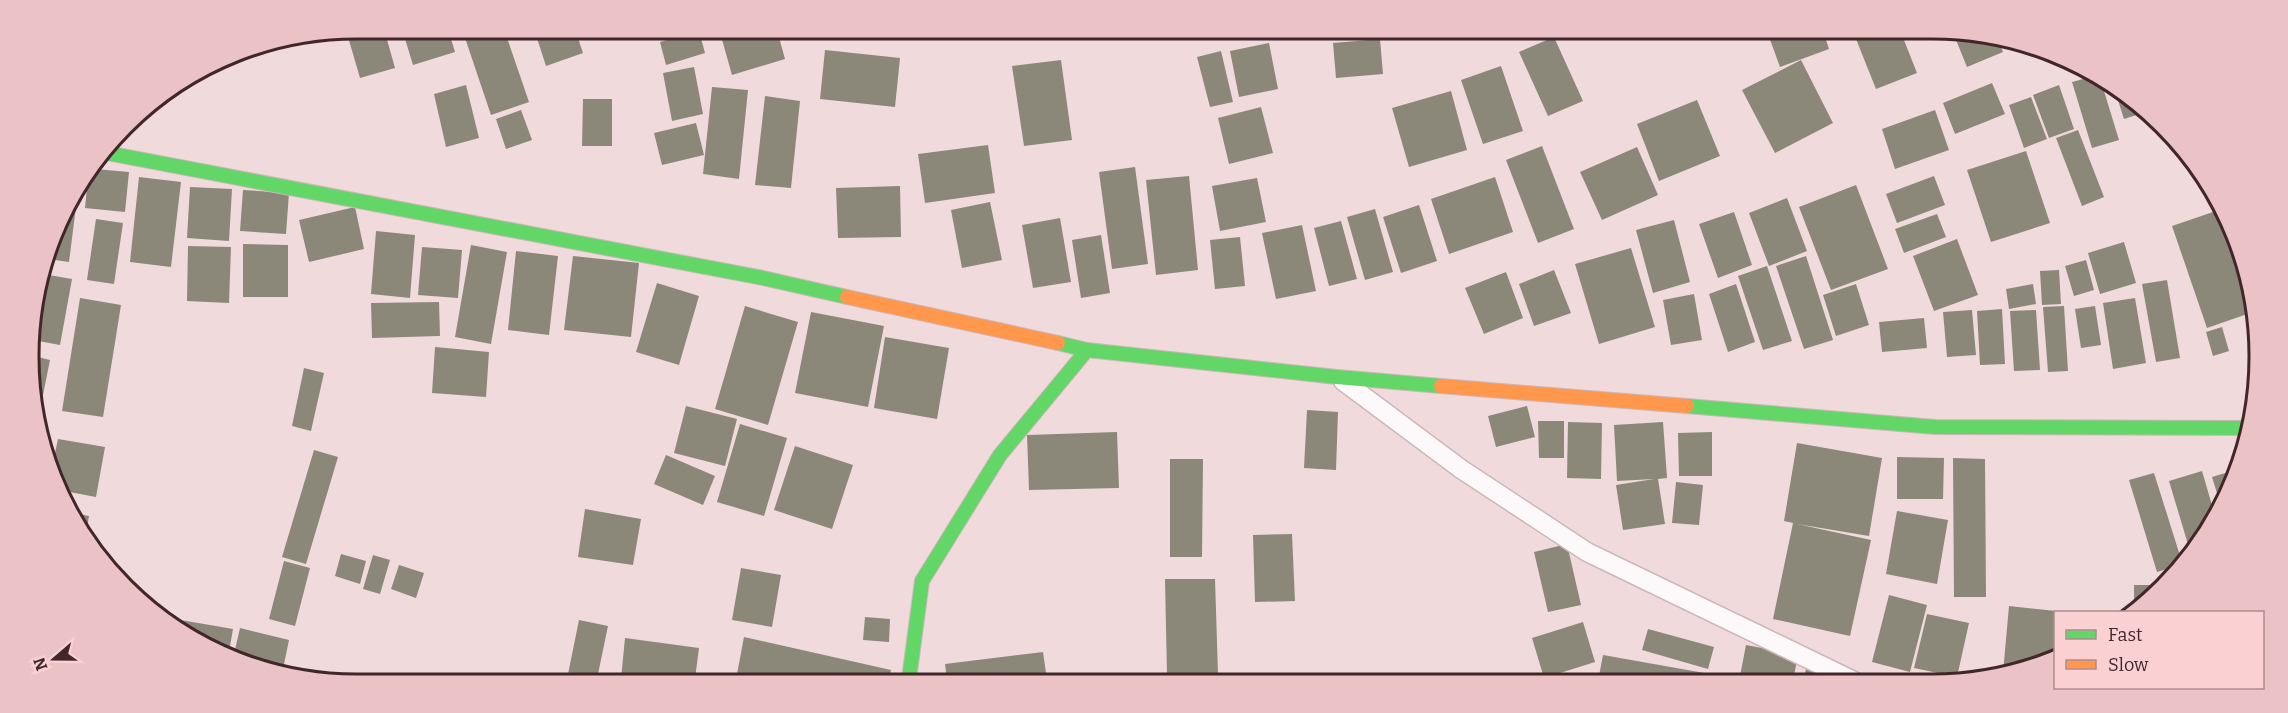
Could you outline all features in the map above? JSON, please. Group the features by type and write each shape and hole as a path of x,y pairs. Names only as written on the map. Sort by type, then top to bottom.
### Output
{"main road":[{"path":"112,154 763,278 1086,350 1337,377 1935,427 2241,427"},
{"path":"910,674 922,581 1000,455 1086,350"}],"lane":[{"path":"1337,377 1461,469 1587,552 1840,674"}],"building":[{"path":"349,39 387,39 395,68 360,78"},
{"path":"405,39 451,39 455,52 413,65"},
{"path":"465,39 507,39 529,102 491,115"},
{"path":"537,39 578,39 583,53 546,66"},
{"path":"671,39 701,39 705,53 666,65 660,42"},
{"path":"722,39 779,39 785,59 732,75"},
{"path":"1380,39 1383,74 1336,78 1333,43"},
{"path":"1549,39 1555,39 1583,101 1548,116 1519,52"},
{"path":"1770,39 1826,39 1829,49 1780,67"},
{"path":"1856,39 1904,39 1917,73 1876,89"},
{"path":"1956,40 2001,47 2003,52 1967,67"},
{"path":"1269,43 1278,89 1239,97 1230,51"},
{"path":"825,50 900,58 895,107 820,99"},
{"path":"1221,51 1233,102 1210,107 1197,57"},
{"path":"1061,60 1072,140 1024,146 1012,66"},
{"path":"1801,60 1833,123 1775,153 1742,90"},
{"path":"1501,66 1523,131 1483,144 1461,80"},
{"path":"694,67 703,114 672,121 663,73"},
{"path":"2084,79 2104,90 2119,140 2092,148 2072,82"},
{"path":"1992,83 2005,114 1955,134 1943,103"},
{"path":"466,85 479,138 446,147 434,94"},
{"path":"2059,85 2074,129 2049,138 2033,95"},
{"path":"712,87 748,90 739,179 703,174"},
{"path":"1451,91 1467,150 1409,167 1392,108"},
{"path":"765,96 800,101 791,188 755,185"},
{"path":"2031,97 2047,139 2024,148 2009,105"},
{"path":"583,99 612,99 612,146 582,146"},
{"path":"1697,100 1720,156 1659,181 1637,124"},
{"path":"2118,100 2137,115 2124,119"},
{"path":"1261,107 1273,153 1229,164 1218,118"},
{"path":"521,110 532,140 506,149 496,119"},
{"path":"1935,110 1949,150 1895,169 1882,129"},
{"path":"696,123 704,155 662,165 654,133"},
{"path":"2078,130 2104,197 2082,206 2056,138"},
{"path":"988,145 995,193 925,203 918,154"},
{"path":"1542,146 1574,229 1538,243 1506,160"},
{"path":"1637,147 1658,195 1602,220 1580,172"},
{"path":"2026,151 2050,223 1991,242 1967,170"},
{"path":"1135,167 1148,264 1112,269 1099,172"},
{"path":"100,169 129,172 125,212 85,208 87,190"},
{"path":"1189,176 1198,270 1156,275 1146,180"},
{"path":"1934,176 1945,205 1897,223 1886,194"},
{"path":"139,177 181,182 171,267 130,262"},
{"path":"1495,177 1513,232 1449,254 1431,199"},
{"path":"1257,178 1266,222 1220,231 1212,186"},
{"path":"1856,185 1888,269 1831,290 1799,207"},
{"path":"900,186 901,237 838,238 836,188"},
{"path":"190,187 232,189 229,241 187,238"},
{"path":"243,190 289,193 286,234 240,231"},
{"path":"1787,198 1807,251 1769,266 1749,213"},
{"path":"990,202 1002,260 962,268 951,210"},
{"path":"1419,205 1437,261 1401,273 1383,217"},
{"path":"355,207 364,249 309,262 299,220"},
{"path":"76,209 69,262 54,260"},
{"path":"1375,209 1393,272 1365,280 1347,217"},
{"path":"1734,212 1752,265 1718,278 1699,224"},
{"path":"2214,212 2232,254 2246,314 2207,328 2172,226"},
{"path":"1937,214 1946,237 1904,253 1895,229"},
{"path":"1060,218 1071,282 1033,288 1022,225"},
{"path":"96,219 123,223 114,284 87,280"},
{"path":"1674,220 1690,282 1653,293 1636,230"},
{"path":"1341,221 1357,279 1329,286 1314,228"},
{"path":"1302,225 1316,291 1276,299 1262,233"},
{"path":"376,231 415,235 410,298 371,294"},
{"path":"1101,235 1110,293 1081,298 1072,240"},
{"path":"1240,237 1245,286 1215,289 1210,240"},
{"path":"1957,239 1978,295 1934,311 1913,256"},
{"path":"2124,242 2136,283 2100,294 2088,253"},
{"path":"243,244 288,245 288,297 243,297"},
{"path":"471,245 507,252 491,344 455,337"},
{"path":"188,246 231,247 229,303 187,301"},
{"path":"422,247 462,250 458,298 418,295"},
{"path":"1631,248 1655,327 1599,344 1575,264"},
{"path":"516,251 558,256 549,335 508,330"},
{"path":"573,256 639,263 631,337 564,330"},
{"path":"1806,256 1833,340 1804,349 1776,266"},
{"path":"2086,260 2094,290 2074,296 2065,266"},
{"path":"1767,266 1792,341 1763,350 1738,276"},
{"path":"1554,270 1571,313 1534,326 1519,284"},
{"path":"2059,270 2061,304 2042,305 2040,271"},
{"path":"1506,272 1523,318 1484,334 1465,288"},
{"path":"50,275 72,279 60,345 40,341"},
{"path":"2167,280 2180,358 2156,362 2142,284"},
{"path":"657,283 699,296 679,365 636,352"},
{"path":"1736,284 1755,342 1728,352 1709,294"},
{"path":"1856,284 1869,325 1836,336 1823,295"},
{"path":"2033,284 2036,304 2009,309 2006,289"},
{"path":"1694,294 1702,340 1671,345 1663,300"},
{"path":"80,298 121,305 103,417 62,411"},
{"path":"2135,298 2146,363 2113,369 2103,303"},
{"path":"439,302 440,336 372,338 371,303"},
{"path":"745,306 798,322 768,425 715,409"},
{"path":"2064,306 2068,371 2048,372 2043,307"},
{"path":"2095,306 2101,345 2081,348 2075,309"},
{"path":"2002,309 2005,364 1980,365 1977,311"},
{"path":"1972,310 1976,355 1947,357 1943,312"},
{"path":"2036,310 2040,370 2014,371 2010,311"},
{"path":"811,312 884,326 868,407 795,393"},
{"path":"1924,318 1927,348 1882,352 1879,322"},
{"path":"2222,327 2229,351 2213,356 2206,332"},
{"path":"885,337 949,348 937,419 874,408"},
{"path":"435,347 489,352 486,397 432,393"},
{"path":"39,357 50,360 42,399"},
{"path":"304,368 324,373 311,431 292,426"},
{"path":"686,406 737,419 725,466 674,453"},
{"path":"1527,406 1535,437 1496,447 1488,416"},
{"path":"1307,410 1338,412 1336,470 1304,468"},
{"path":"1538,421 1564,421 1564,458 1539,458"},
{"path":"1568,422 1602,423 1601,479 1567,478"},
{"path":"1663,422 1667,478 1658,479 1665,524 1623,530 1616,485 1654,479 1617,481 1614,425"},
{"path":"740,424 787,438 764,516 717,502"},
{"path":"1117,432 1119,488 1029,490 1027,435"},
{"path":"1712,432 1712,476 1679,476 1678,433"},
{"path":"58,439 105,447 96,497 70,492 55,455"},
{"path":"1797,443 1882,458 1869,536 1797,524 1871,540 1850,636 1773,619 1793,523 1784,521"},
{"path":"795,446 853,465 832,529 774,510"},
{"path":"314,450 338,457 306,564 282,557"},
{"path":"666,455 715,476 703,505 654,484"},
{"path":"1897,457 1944,458 1943,499 1897,499"},
{"path":"1953,458 1985,459 1986,597 1954,597"},
{"path":"1170,459 1203,459 1202,557 1170,557"},
{"path":"2202,471 2212,505 2188,543 2169,481"},
{"path":"2227,472 2217,494 2212,477"},
{"path":"2154,473 2180,554 2167,569 2157,572 2129,480"},
{"path":"1676,482 1703,485 1699,525 1672,523"},
{"path":"585,509 641,519 633,565 578,557"},
{"path":"1897,511 1948,520 1937,584 1886,574"},
{"path":"82,514 89,516 88,524"},
{"path":"1292,534 1295,601 1255,602 1253,535"},
{"path":"1567,544 1581,605 1548,612 1534,552"},
{"path":"341,554 366,561 360,584 335,576"},
{"path":"373,555 390,560 380,594 363,589"},
{"path":"284,561 310,568 295,626 269,619"},
{"path":"399,565 424,573 416,598 391,589"},
{"path":"741,568 781,575 772,627 732,620"},
{"path":"1165,579 1215,579 1218,674 1167,674"},
{"path":"2134,585 2152,585 2141,595 2134,601"},
{"path":"1889,595 1927,605 1910,672 1872,662"},
{"path":"2009,606 2056,611 2054,611 2054,650 2004,665"},
{"path":"1927,614 1969,623 1958,672 1941,674 1914,668"},
{"path":"865,617 890,619 889,642 863,640"},
{"path":"180,620 233,629 230,648"},
{"path":"579,620 608,626 598,674 568,674"},
{"path":"1583,622 1595,662 1557,674 1543,674 1532,638"},
{"path":"240,628 289,640 284,665 235,650"},
{"path":"1648,629 1714,647 1708,669 1642,650"},
{"path":"744,637 891,670 890,674 737,674"},
{"path":"625,638 699,648 696,674 621,674"},
{"path":"1746,645 1798,655 1794,674 1740,674"},
{"path":"1043,652 1046,674 946,674 945,664"},
{"path":"1603,655 1710,674 1599,674"},
{"path":"1806,669 1821,674 1805,674"}],"traffic: fast":[{"path":"112,154 763,278 847,297"},
{"path":"1058,343 1087,350 1441,386"},
{"path":"910,674 922,581 1000,455 1087,350"},
{"path":"1687,406 1935,427 2241,428"}],"traffic: slow":[{"path":"847,297 1058,343"},
{"path":"1441,386 1687,406"}]}
